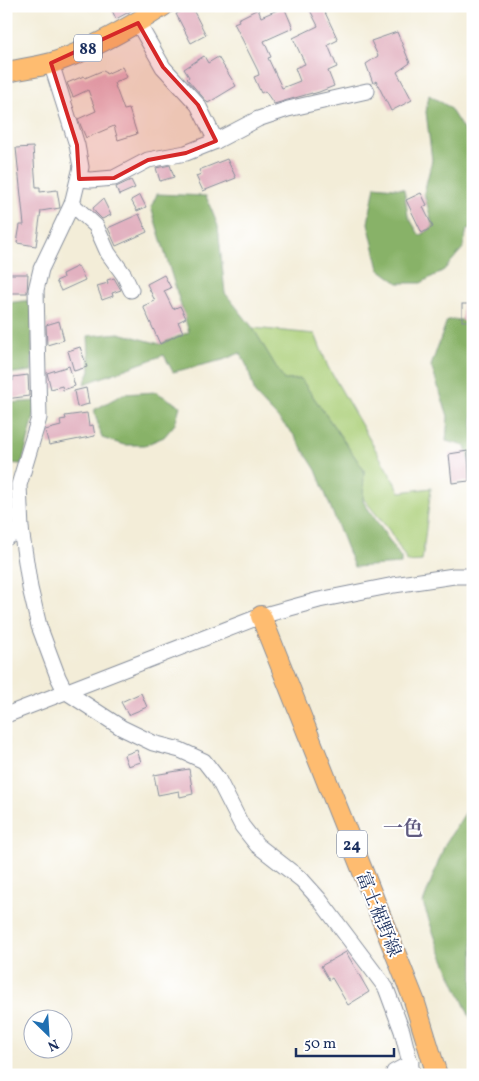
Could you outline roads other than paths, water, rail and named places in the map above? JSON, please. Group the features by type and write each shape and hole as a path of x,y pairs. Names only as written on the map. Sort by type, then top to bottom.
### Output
{"main road":[{"name":"88","path":"6,72 51,63 81,52 138,23 163,6"},
{"name":"富士裾野線","path":"261,616 414,1000 437,1075"}],"street":[{"path":"138,23 163,67 198,105 216,141"},
{"path":"51,63 81,167 72,204 41,269 36,290 39,418 19,485 21,529 30,588 40,626 58,677 65,691 122,728 153,743 180,750 204,761 218,779 242,826 257,845 302,880 319,898 386,988 412,1069 394,1072 394,1075"},
{"path":"79,179 114,178 148,160 186,153 216,141 258,119 288,108 367,91"},
{"path":"72,204 96,226 108,253 124,275 130,290"},
{"path":"6,538 21,529"},
{"path":"6,715 261,616 319,600 385,587 454,576 473,576"}],"district":[{"name":"一色","path":"403,828"}]}
